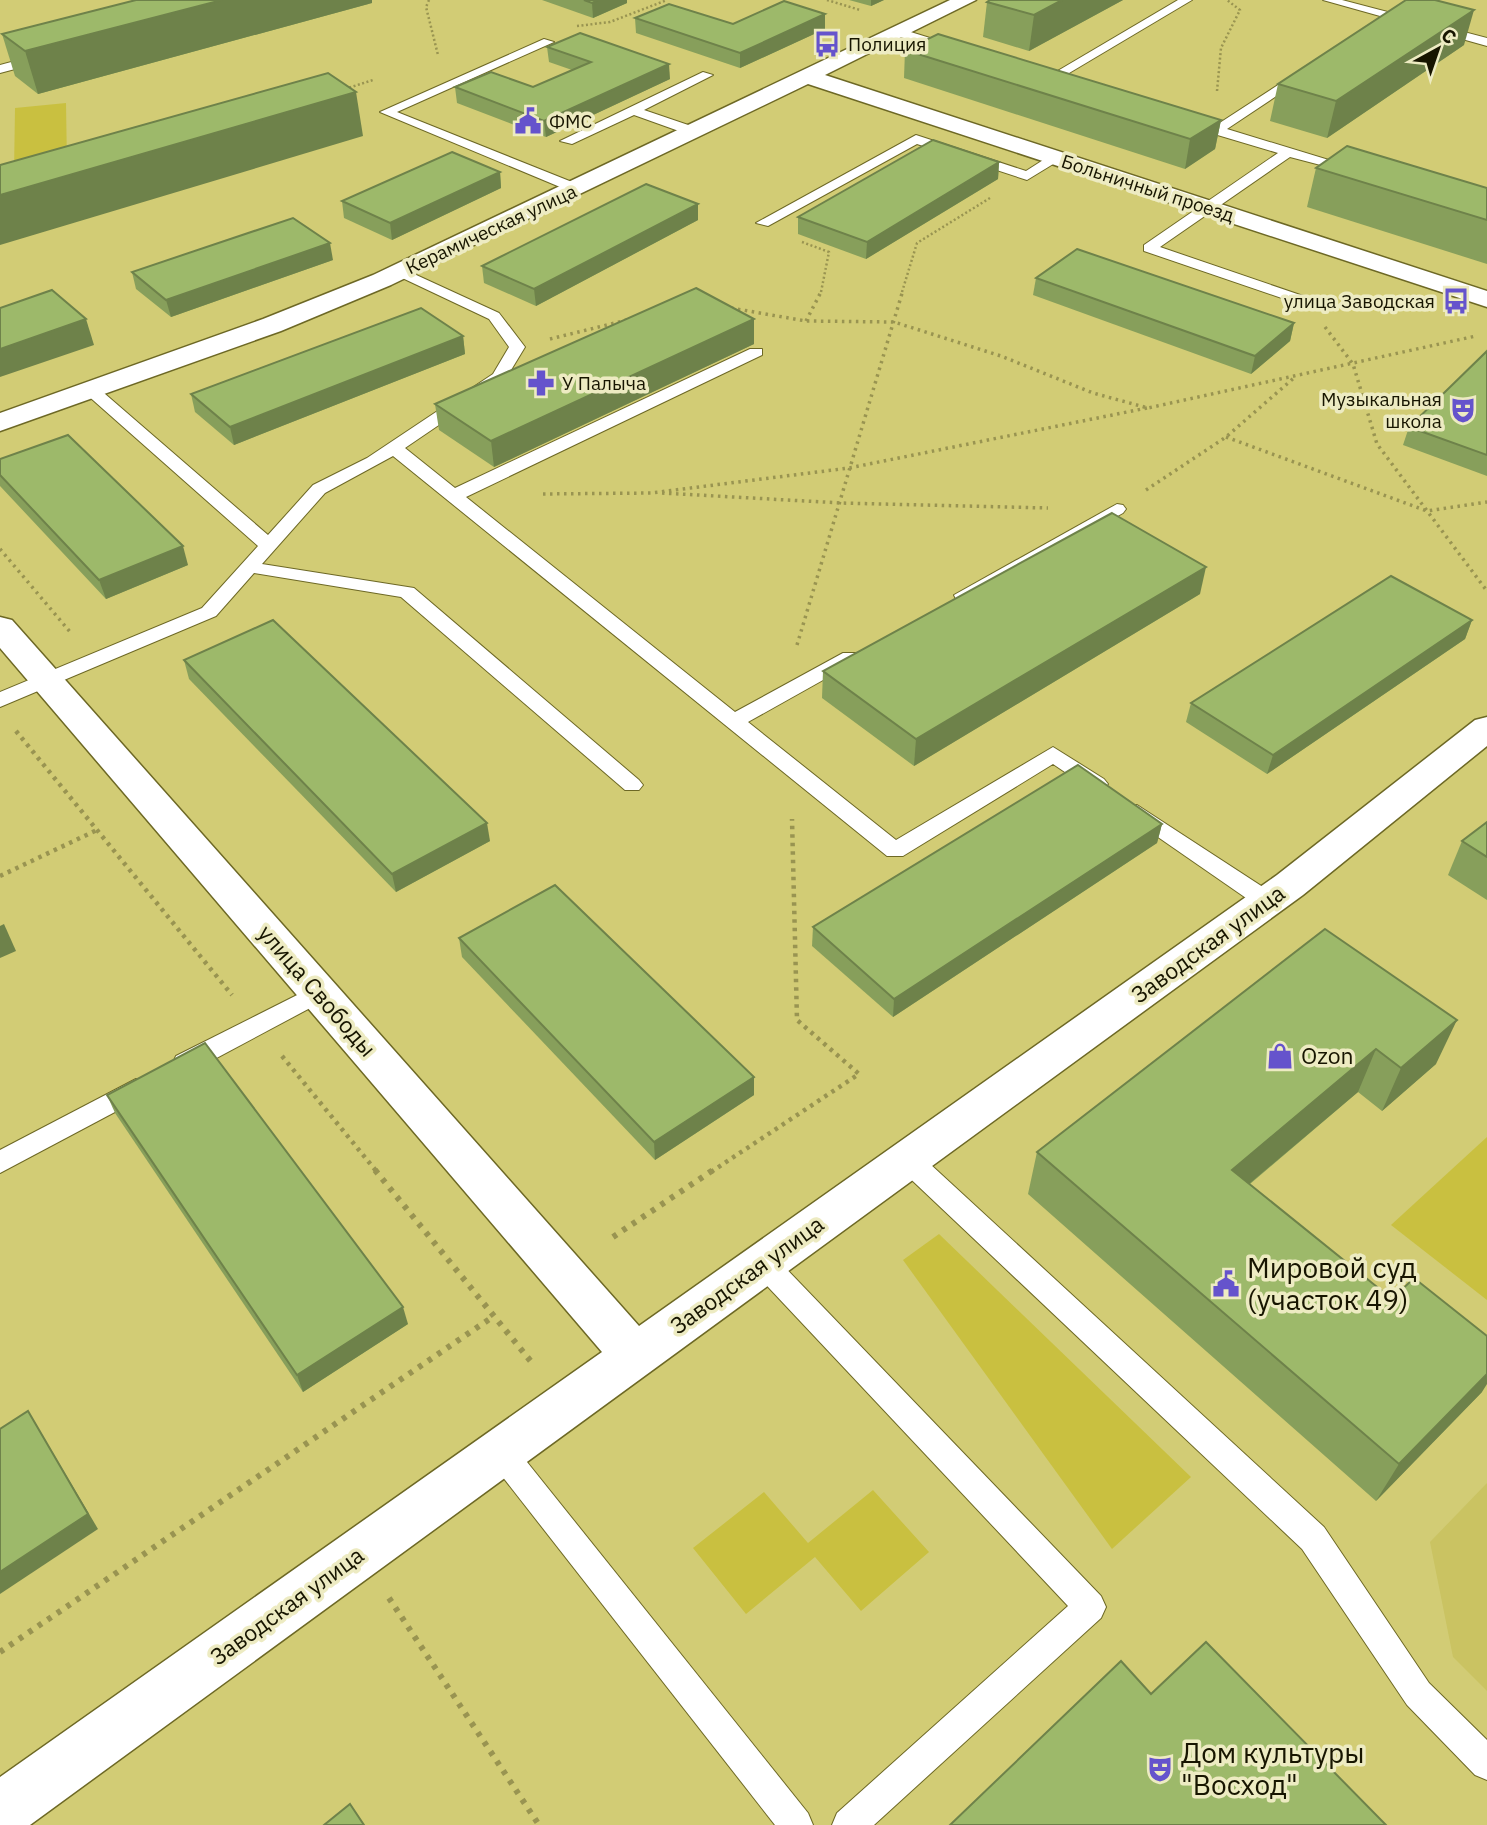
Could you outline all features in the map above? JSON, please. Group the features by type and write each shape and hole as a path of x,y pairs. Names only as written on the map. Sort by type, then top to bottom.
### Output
{"street":[{"name":"Керамическая улица","path":"0,423 272,325 401,272 966,0"},
{"name":"Больничный проезд","path":"808,77 1487,299"},
{"name":"улица Свободы","path":"0,627 635,1355"},
{"name":"Заводская улица","path":"0,1812 1266,901 1487,728"}],"lane":[{"path":"1066,84 1044,77 1186,0"},
{"path":"1329,0 1382,19 1487,42"},
{"path":"901,33 973,55"},
{"path":"548,42 386,112 577,189"},
{"path":"0,69 52,55"},
{"path":"1217,130 1308,69"},
{"path":"566,141 707,75"},
{"path":"633,110 695,132"},
{"path":"1180,119 1368,177"},
{"path":"763,223 916,139 1027,176 1056,158"},
{"path":"1289,152 1149,248 1307,302"},
{"path":"0,700 209,612 319,489 394,447 499,377 517,347 494,316 401,272"},
{"path":"453,496 756,352"},
{"path":"91,390 268,545"},
{"path":"394,447 895,851 1053,754 1266,901"},
{"path":"946,604 1117,509"},
{"path":"249,567 408,592 632,785"},
{"path":"734,722 862,650"},
{"path":"0,1161 319,993"},
{"path":"908,1160 1313,1538 1418,1694 1487,1763"},
{"path":"763,1263 1090,1607 849,1825"},
{"path":"501,1452 796,1825"}],"path":[{"path":"429,0 426,7 446,86"},
{"path":"1217,130 1216,60 1223,36 1240,10 1227,0"},
{"path":"781,695 841,503 849,468 917,243 1027,176"},
{"path":"795,239 829,253 824,286 806,321"},
{"path":"1307,302 1353,364 1377,444 1487,591"},
{"path":"724,307 806,321 894,322 1001,356 1093,393 1148,408"},
{"path":"517,347 633,318"},
{"path":"650,493 849,468 1148,408 1481,334"},
{"path":"532,495 650,493 841,503 1117,509 1226,437 1296,376"},
{"path":"1226,437 1427,511 1487,502"},
{"path":"0,549 94,660"},
{"path":"613,1237 859,1074 797,1020 791,767"},
{"path":"0,876 97,830"},
{"path":"0,1652 494,1316 566,1405"},
{"path":"359,1553 538,1825"}],"shaded area":[{"path":"66,103 67,167 14,173 15,108"},
{"path":"1487,1137 1487,1300 1391,1225"},
{"path":"939,1234 1191,1477 1112,1549 903,1260"},
{"path":"1487,1483 1487,1691 1453,1657 1430,1542"},
{"path":"873,1490 929,1552 861,1611 815,1557 746,1614 693,1548 764,1492 808,1543"}],"building":[{"path":"136,0 222,0 25,51 2,34"},
{"path":"1062,0 1034,15 987,2"},
{"path":"1406,0 1435,0 1474,10 1336,101 1278,84"},
{"path":"784,1 825,14 740,53 635,18 669,4 733,24"},
{"path":"580,33 669,64 544,121 455,87 491,72 533,87 591,62 547,47"},
{"path":"938,34 1221,120 1190,139 905,50"},
{"path":"328,73 356,92 0,195 0,165"},
{"path":"933,140 999,162 867,242 798,217"},
{"path":"1347,146 1487,188 1487,220 1316,168"},
{"path":"452,152 500,172 390,223 342,201"},
{"path":"646,184 698,204 534,289 482,266"},
{"path":"293,218 330,243 166,300 132,272"},
{"path":"1077,249 1294,323 1255,356 1036,278"},
{"path":"696,288 754,319 491,441 435,404"},
{"path":"52,290 86,319 0,349 0,308"},
{"path":"421,308 463,336 230,427 191,394"},
{"name":"Музыкальная школа","path":"1487,351 1487,455 1409,427"},
{"path":"68,435 183,546 99,580 0,475 0,459"},
{"path":"1112,513 1206,567 916,739 823,671"},
{"path":"1391,576 1472,620 1273,755 1191,703"},
{"path":"273,620 487,823 392,874 184,660"},
{"path":"1078,765 1162,824 894,999 813,927"},
{"path":"1487,822 1487,857 1462,841"},
{"path":"555,885 754,1077 654,1142 459,938"},
{"path":"1325,929 1457,1020 1401,1068 1376,1049 1232,1170 1392,1299 1414,1278 1487,1336 1487,1374 1399,1464 1037,1152"},
{"path":"205,1043 403,1307 297,1375 107,1095"},
{"path":"28,1411 88,1514 0,1572 0,1429"},
{"name":"Дом культуры \"Восход\"","path":"1206,1642 1386,1825 950,1825 1121,1661 1151,1694"},
{"path":"350,1804 364,1825 324,1825"}],"place":[{"name":"Полиция","path":"827,44"},
{"name":"ФМС","path":"528,121"},
{"name":"улица Заводская","path":"1456,301"},
{"name":"У Палыча","path":"541,383"},
{"name":"Музыкальная школа","path":"1463,410"},
{"name":"Ozon","path":"1280,1056"},
{"name":"Мировой суд (участок 49)","path":"1226,1284"},
{"name":"Дом культуры \"Восход\"","path":"1160,1769"}]}
